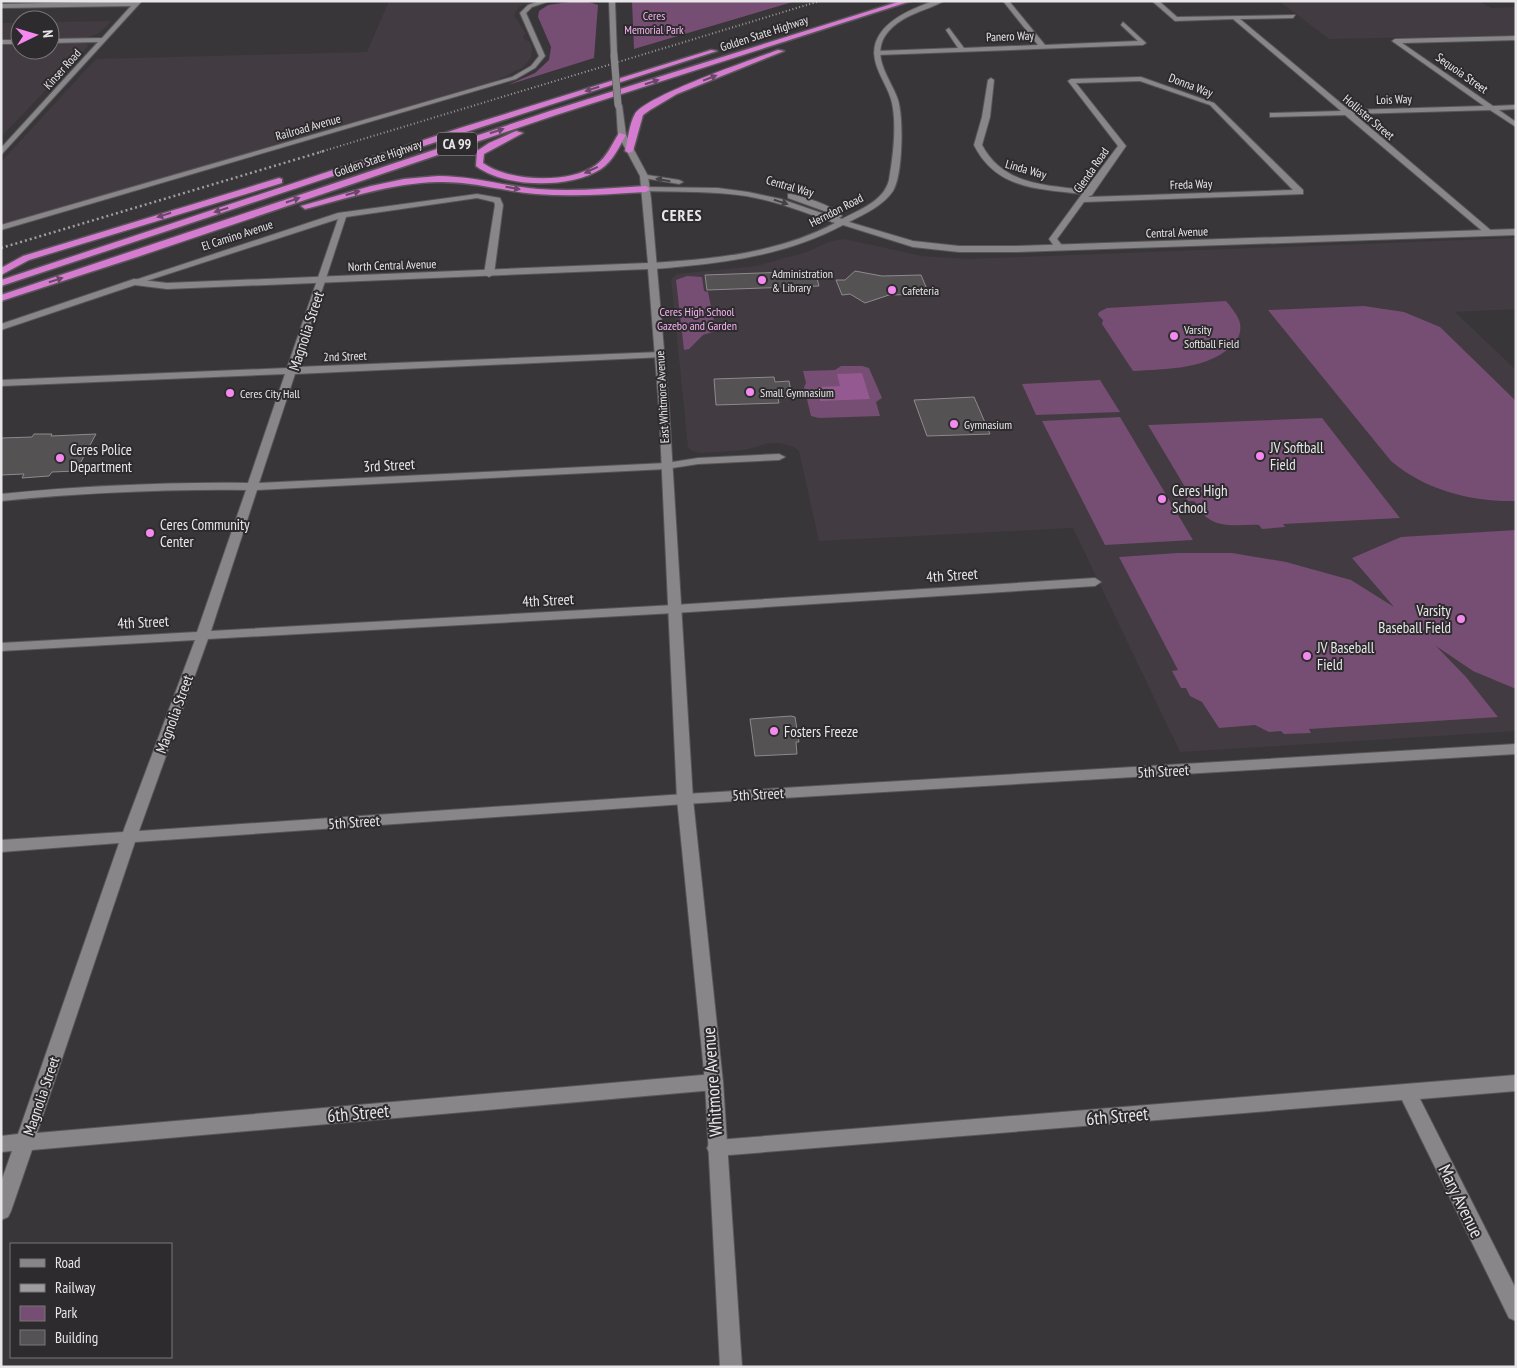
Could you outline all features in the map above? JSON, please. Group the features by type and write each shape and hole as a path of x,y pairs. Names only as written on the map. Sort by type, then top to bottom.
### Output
{"highway":[{"name":"Golden State Highway","path":"6,296 137,254 446,148 907,1"},
{"path":"629,151 639,114 674,92 907,1"},
{"name":"Golden State Highway","path":"1,283 463,130 724,48"},
{"path":"588,102 485,149 480,154 479,164 488,172 514,178 548,180 574,176 596,169 604,162 622,134"},
{"path":"1,272 26,258 242,191 463,130"},
{"path":"137,254 369,188 409,181 439,179 470,180 524,190 564,192 646,189"}],"street":[{"name":"Railroad Avenue","path":"1,228 514,78 534,67 542,56 523,14 530,6 547,1"},
{"name":"East Whitmore Avenue","path":"612,1 614,55 622,134 629,151 644,176 646,189 660,355 685,799"},
{"path":"877,53 882,36 890,26 912,13 941,1"},
{"path":"1006,1 1043,46"},
{"path":"1155,1 1176,19 1293,16"},
{"path":"1,6 138,2"},
{"name":"Kinser Road","path":"1,153 138,2"},
{"name":"Hollister Street","path":"1235,18 1490,233"},
{"name":"Panero Way","path":"877,53 1144,44 1123,24"},
{"path":"949,30 962,49"},
{"name":"Sequoia Street","path":"1516,38 1395,41 1516,125"},
{"path":"60,41 103,40"},
{"name":"Herndon Road","path":"651,266 751,256 807,239 844,222 876,203 892,186 897,126 895,100 879,65 877,53"},
{"name":"Donna Way","path":"1071,81 1141,78 1212,104 1300,192"},
{"name":"Linda Way","path":"991,80 986,117 978,145 989,166 1004,176 1019,181 1086,196"},
{"name":"Glenda Road","path":"1060,248 1053,239 1122,146 1071,81"},
{"name":"Lois Way","path":"1273,115 1516,107"},
{"name":"Central Way","path":"644,176 678,182 705,182 747,186 786,194 830,210 844,222"},
{"name":"Central Way","path":"646,189 718,190 748,194 778,201 818,216 844,222"},
{"name":"Freda Way","path":"1086,196 1300,192"},
{"name":"El Camino Avenue","path":"1,327 134,282 341,216 461,197 487,197 497,200 499,205 489,274"},
{"name":"Magnolia Street","path":"1,1211 129,838 203,635 254,487 342,219 341,216"},
{"name":"Central Avenue","path":"844,222 893,239 935,247 974,250 1516,232"},
{"name":"North Central Avenue","path":"134,282 168,286 651,266"},
{"name":"2nd Street","path":"1,383 660,355"},
{"name":"3rd Street","path":"1,498 79,490 181,486 254,487 666,466 779,457"},
{"name":"4th Street","path":"1,647 674,609 1096,582"},
{"name":"5th Street","path":"1,846 685,799 1516,749"},
{"name":"Whitmore Avenue","path":"685,799 714,1082 731,1367"},
{"name":"6th Street","path":"1,1144 714,1082"},
{"name":"6th Street","path":"717,1148 1516,1083"},
{"name":"Mary Avenue","path":"1407,1092 1516,1310"}],"shaded area":[{"path":"389,1 533,1 519,7 514,15 526,34 523,36 525,40 529,41 532,47 531,58 522,68 495,81 1,225 1,162 96,59 367,52"},
{"path":"1279,1 1479,1 1491,8 1516,7 1516,35 1329,39"},
{"path":"112,21 98,34 88,37 83,42 89,45 1,137 1,23 10,23 10,60 60,60 60,22"},
{"name":"Ceres High School","path":"1516,238 1516,309 1455,312 1516,370 1516,731 1180,752 1073,528 819,541 799,451 794,447 780,443 769,443 745,450 700,453 692,451 688,447 671,279 677,274 756,266 807,252 831,241 844,239 922,256 968,259"},
{"path":"862,373 870,399 820,401 817,387 840,386 837,374"}],"green space":[{"name":"Ceres Memorial Park","path":"632,1 796,1 634,49"},
{"path":"589,2 598,5 594,58 508,85 535,73 549,60 551,47 538,17 539,11 548,5"},
{"name":"Ceres High School Gazebo and Garden","path":"687,276 702,277 704,291 708,292 716,331 703,335 689,349 684,350 676,280"},
{"name":"Varsity Softball Field","path":"1226,301 1235,312 1240,323 1240,332 1235,342 1214,358 1201,363 1173,368 1133,371 1102,324 1103,320 1098,315 1099,312 1107,308"},
{"path":"1364,306 1404,312 1440,327 1516,401 1516,501 1482,499 1449,492 1419,480 1391,461 1268,310"},
{"path":"841,366 869,368 882,398 876,402 880,416 819,418 811,416 804,387 806,383 803,371 835,370"},
{"path":"1100,380 1120,412 1036,415 1022,384"},
{"path":"1120,417 1193,540 1105,545 1042,421"},
{"name":"JV Softball Field","path":"1322,418 1400,518 1283,524 1285,527 1262,529 1259,525 1225,525 1212,521 1206,517 1194,501 1188,501 1181,488 1185,487 1148,425"},
{"name":"JV Baseball Field","path":"1516,530 1516,689 1473,671 1436,646 1466,677 1498,717 1309,729 1311,733 1284,734 1281,731 1269,732 1255,725 1219,728 1202,702 1190,696 1186,688 1181,688 1172,671 1178,670 1119,557 1178,553 1232,553 1286,562 1351,580 1394,607 1352,558 1401,537"}],"building":[{"name":"Administration & Library","path":"815,271 819,286 707,290 705,275"},
{"name":"Cafeteria","path":"855,271 882,276 921,275 929,294 889,295 865,303 850,294 842,295 836,280 845,280"},
{"name":"Small Gymnasium","path":"774,377 775,382 789,381 792,397 778,398 779,403 716,405 714,379"},
{"name":"Gymnasium","path":"974,397 990,434 927,436 914,400"},
{"name":"Ceres Police Department","path":"34,434 52,434 51,436 96,434 76,471 52,472 49,476 22,478 24,474 1,475 1,438 32,437"},
{"name":"Fosters Freeze","path":"795,717 799,742 796,742 797,754 755,756 750,719"}],"railway":[{"path":"320,152 820,1"},
{"path":"1,248 324,151"}],"place":[{"name":"Administration & Library","path":"762,280"},
{"name":"Cafeteria","path":"892,290"},
{"name":"Varsity Softball Field","path":"1174,336"},
{"name":"Small Gymnasium","path":"750,392"},
{"name":"Ceres City Hall","path":"230,393"},
{"name":"Gymnasium","path":"954,424"},
{"name":"JV Softball Field","path":"1260,456"},
{"name":"Ceres Police Department","path":"60,458"},
{"name":"Ceres High School","path":"1162,499"},
{"name":"Ceres Community Center","path":"150,533"},
{"name":"Varsity Baseball Field","path":"1461,619"},
{"name":"JV Baseball Field","path":"1307,656"},
{"name":"Fosters Freeze","path":"774,731"}],"district":[{"name":"CERES","path":"682,215"}]}
